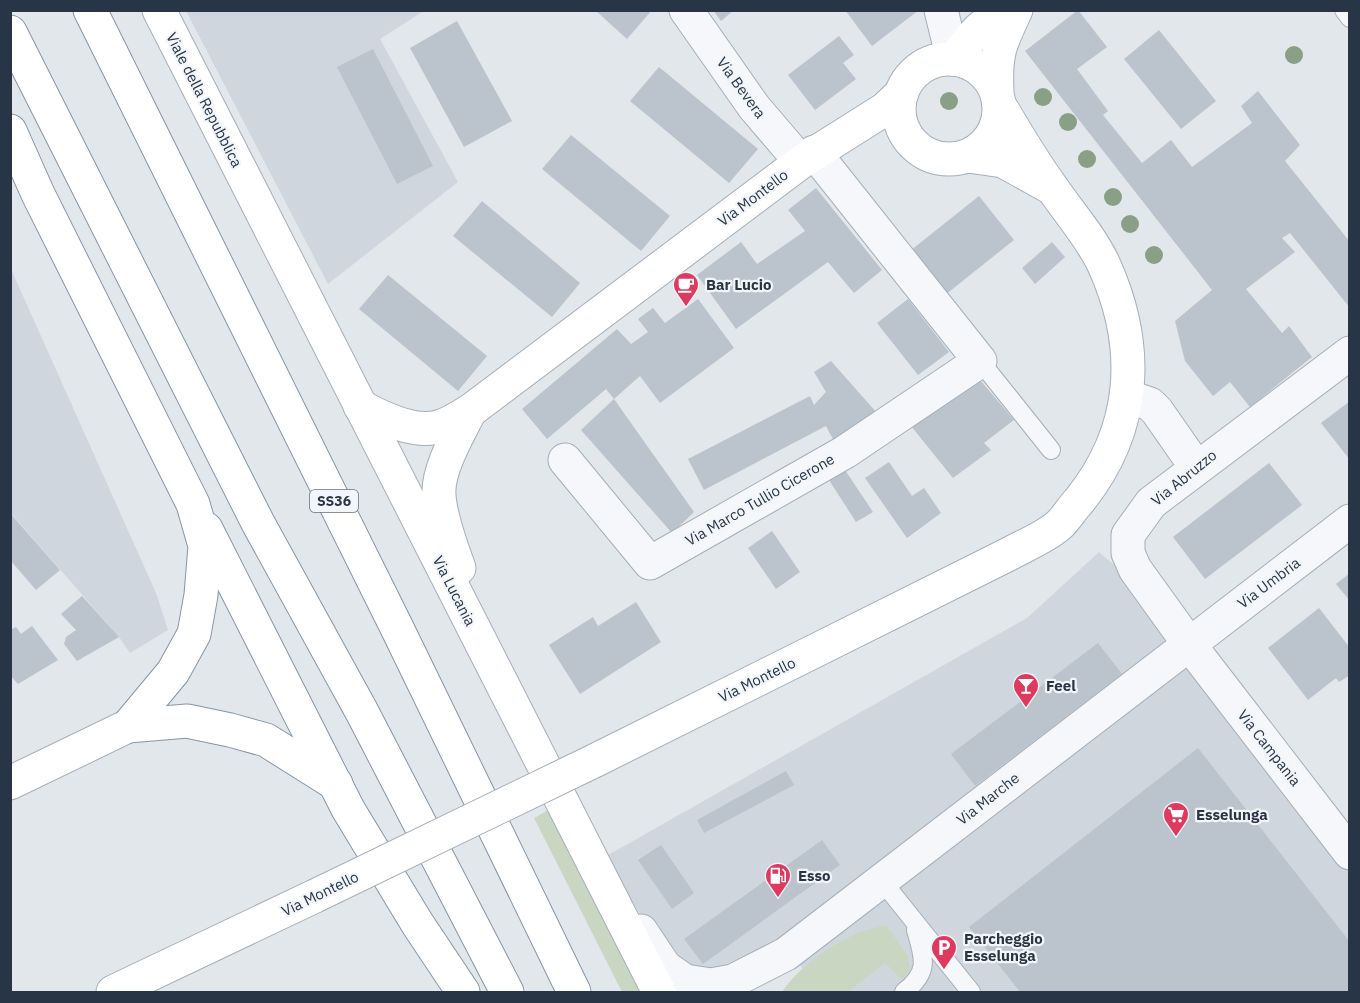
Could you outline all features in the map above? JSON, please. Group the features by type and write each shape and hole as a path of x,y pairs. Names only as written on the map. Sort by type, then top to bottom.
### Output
{"main road":[{"name":"SS36","path":"90,10 399,630 574,993"},
{"name":"Viale della Repubblica","path":"159,10 249,189"},
{"name":"Via Montello","path":"113,993 594,761 1007,555 1059,526 1092,484 1109,455 1127,396 1128,345 1120,308 1104,264 1081,227 1052,189 998,98 995,64 1004,12"},
{"path":"953,59 1004,12"},
{"path":"10,32 258,523 362,712 507,993"},
{"path":"953,59 974,65 983,72 998,98 999,119 990,138 982,147 969,156 944,159 932,157 916,147 908,138 900,120 899,104 912,75 938,60 953,59"},
{"name":"Via Montello","path":"360,406 384,419 416,427 439,427 470,411 817,151 885,110 902,93"},
{"path":"10,131 38,194 348,809 417,923 463,993"},
{"path":"817,151 877,136 908,138"},
{"name":"Via Montello","path":"969,156 1003,161 1052,189"},
{"name":"Via Lucania","path":"249,189 659,993"},
{"name":"Via Montello","path":"470,411 447,457 438,493 452,549 520,723"},
{"path":"128,726 173,672 194,634 201,595 204,546 193,504"},
{"path":"10,783 128,726 187,721 266,740 336,784"}],"street":[{"name":"Via Bevera","path":"686,10 754,107 817,151"},
{"path":"941,10 953,59"},
{"path":"953,10 970,16 1004,12"},
{"path":"817,151 980,361"},
{"name":"Via Abruzzo","path":"1189,644 1135,569 1128,553 1128,535 1150,503 1350,353"},
{"name":"Via Marco Tullio Cicerone","path":"565,460 650,563 845,452 980,361"},
{"path":"1127,396 1150,404 1157,411 1196,467"},
{"name":"Via Umbria","path":"1189,644 1350,521"},
{"name":"Via Campania","path":"1189,644 1350,853"},
{"name":"Via Marche","path":"582,843 665,967 685,981 711,985 733,981 786,954 1189,644"},
{"name":"Via Marche","path":"762,993 786,954"}],"lane":[{"path":"1344,10 1350,18"},
{"path":"980,361 1051,450"},
{"path":"882,881 971,993"},
{"path":"904,993 916,983 923,969 922,951 914,922"}],"shaded area":[{"path":"186,11 421,11 380,39 458,182 328,284"},
{"path":"10,267 156,593 168,630 130,653 119,637 11,513"},
{"path":"1099,552 1128,577 1349,866 1349,992 804,992 809,977 784,945 730,974 672,962 603,858 1027,618"}],"green space":[{"path":"552,808 647,992 622,992 534,818"},
{"path":"887,926 908,956 910,969 902,980 885,963 848,992 782,992 801,970 828,949 858,933"}],"building":[{"path":"595,10 652,10 627,39"},
{"path":"713,10 734,10 721,21"},
{"path":"845,10 919,10 872,46"},
{"path":"1078,10 1107,47 1077,69 1108,111 1103,115 1142,163 1171,140 1192,167 1252,123 1241,106 1258,91 1300,145 1285,161 1350,242 1350,308 1290,233 1282,238 1295,252 1246,289 1282,333 1289,326 1312,357 1250,407 1230,382 1213,396 1185,361 1175,321 1212,290 1025,51"},
{"path":"457,21 512,121 464,147 410,48"},
{"path":"1159,30 1216,101 1181,129 1124,59"},
{"path":"839,36 854,55 843,63 856,79 815,110 788,75"},
{"path":"373,49 433,166 397,184 337,67"},
{"path":"659,67 758,149 729,183 630,101"},
{"path":"571,135 670,216 641,251 542,169"},
{"path":"816,188 882,270 854,293 828,262 736,329 697,275 741,242 757,264 805,231 788,210"},
{"path":"979,196 1014,240 945,295 910,251"},
{"path":"482,201 580,283 552,317 453,236"},
{"path":"1052,242 1065,257 1035,284 1022,268"},
{"path":"388,275 487,356 458,391 359,309"},
{"path":"698,299 734,348 660,403 640,376 614,399 606,389 547,439 522,409 617,329 631,344 648,332 638,319 653,308 665,323"},
{"path":"908,299 949,352 918,375 877,323"},
{"path":"831,361 877,413 835,443 826,426 704,490 688,459 810,396 814,405 826,392 814,372"},
{"path":"980,380 1014,420 984,443 991,450 953,478 911,426"},
{"path":"614,399 694,512 672,533 581,430"},
{"path":"1350,401 1350,460 1321,423"},
{"path":"889,462 912,496 924,488 941,513 907,538 865,478"},
{"path":"1269,463 1302,505 1205,579 1173,537"},
{"path":"845,470 873,512 856,522 829,480"},
{"path":"10,513 60,570 36,590 10,560"},
{"path":"772,531 800,572 776,589 748,548"},
{"path":"1350,573 1350,601 1336,584"},
{"path":"82,596 119,637 77,661 64,644 66,637 76,630 61,614"},
{"path":"636,602 661,642 580,694 549,645 593,617 598,626"},
{"path":"1319,608 1350,648 1350,675 1339,682 1336,678 1308,700 1268,648"},
{"path":"32,626 58,660 18,684 10,675 10,630 16,627 21,634"},
{"path":"1098,643 1122,674 975,786 951,754"},
{"name":"Esselunga","path":"1198,748 1350,942 1350,992 1020,992 969,927"},
{"path":"786,771 794,785 704,833 697,820"},
{"path":"822,840 840,865 703,964 684,939"},
{"path":"661,845 694,893 672,909 638,860"}],"place":[{"name":"Bar Lucio","path":"686,308"},
{"name":"Feel","path":"1026,709"},
{"name":"Esselunga","path":"1176,838"},
{"name":"Esso","path":"778,899"},
{"name":"Parcheggio Esselunga","path":"944,971"}]}
